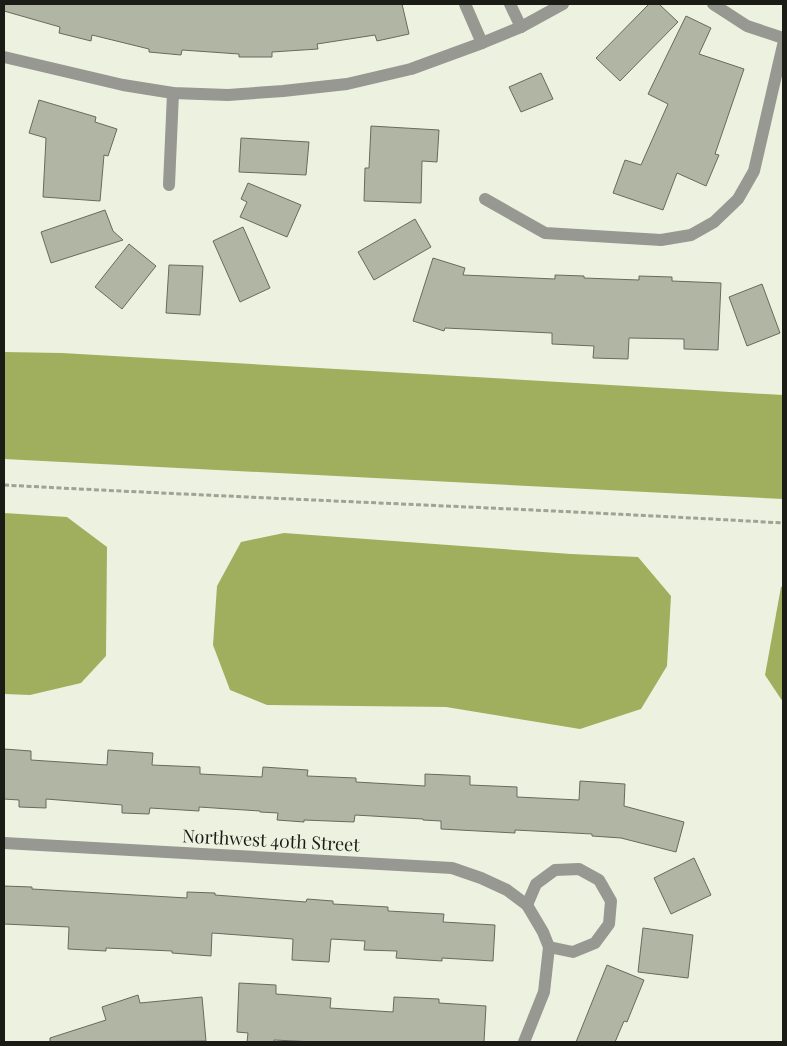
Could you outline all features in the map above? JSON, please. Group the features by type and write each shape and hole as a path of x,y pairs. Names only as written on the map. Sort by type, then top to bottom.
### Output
{"street":[{"path":"465,4 482,43"},
{"path":"510,4 520,27"},
{"path":"4,57 123,85 172,93 228,94 283,91 347,84 411,69 520,27 563,4"},
{"path":"713,4 747,26 783,38"},
{"path":"485,199 545,233 661,240 691,235 714,222 738,199 754,171 783,45"},
{"path":"169,185 172,93"},
{"name":"Northwest 40th Street","path":"4,843 452,868 507,890 527,905"},
{"path":"524,1042 544,992 549,947 543,932 527,905 536,884 555,870 579,868 600,880 610,901 609,924 595,944 573,952 549,947"}],"path":[{"path":"4,485 783,523"}],"shaded area":[{"path":"4,352 62,353 783,395 783,499 4,459"},
{"path":"4,513 67,517 107,547 106,656 81,683 30,695 4,694"},
{"path":"284,533 571,554 638,557 671,596 667,666 641,709 580,729 446,707 267,705 230,690 213,645 217,586 241,542"},
{"path":"783,586 783,702 765,675 781,587"}],"building":[{"path":"4,4 402,4 409,34 377,41 375,35 317,44 318,49 272,52 272,57 239,57 239,54 182,50 181,55 149,52 149,49 92,35 91,41 59,33 60,27 4,11"},
{"path":"649,4 659,4 678,22 620,81 596,58"},
{"path":"686,16 711,28 699,54 744,69 715,154 719,155 706,186 677,173 663,210 613,193 625,160 641,165 668,104 648,94"},
{"path":"541,73 553,99 521,112 509,87"},
{"path":"39,100 96,117 95,122 117,129 108,156 104,155 100,201 43,197 46,138 29,133"},
{"path":"371,126 439,130 437,162 422,161 421,203 364,201 365,168 369,168"},
{"path":"241,138 309,142 306,175 239,172"},
{"path":"248,183 301,205 287,237 240,217 247,202 241,199"},
{"path":"105,210 113,231 123,240 51,263 41,232"},
{"path":"415,219 431,247 374,280 358,252"},
{"path":"243,227 270,288 240,302 213,241"},
{"path":"129,244 156,266 122,309 95,287"},
{"path":"433,258 465,268 463,275 555,279 555,275 639,280 639,276 672,277 672,281 721,283 718,350 684,349 684,339 629,338 628,359 593,358 594,346 552,344 552,333 445,328 444,331 413,321"},
{"path":"169,265 203,266 200,315 166,313"},
{"path":"762,284 780,333 747,346 729,297"},
{"path":"4,749 31,751 31,760 107,765 108,750 153,753 152,765 200,767 200,774 262,777 263,767 308,770 307,776 356,778 356,782 425,786 425,774 470,776 470,785 517,787 517,797 579,800 580,781 625,784 624,806 684,822 676,852 621,838 592,836 592,834 515,830 515,833 441,829 441,821 423,819 355,815 354,822 304,820 304,822 277,820 278,813 199,807 199,811 150,808 149,814 122,813 122,805 46,799 46,808 19,807 19,800 4,799"},
{"path":"694,858 711,895 671,914 654,878"},
{"path":"4,886 187,898 187,892 215,893 215,895 306,902 307,899 333,901 333,904 388,907 388,911 444,914 443,922 495,925 493,961 442,958 442,961 396,958 397,951 364,950 365,941 331,939 329,962 292,960 293,939 212,933 211,956 172,953 172,951 106,948 106,951 68,949 69,927 4,924"},
{"path":"643,928 693,935 688,978 638,972"},
{"path":"607,965 644,980 627,1022 624,1021 615,1042 576,1042"},
{"path":"239,983 276,985 276,994 331,998 330,1008 393,1012 394,997 439,999 439,1003 486,1006 484,1042 315,1042 274,1040 274,1042 247,1042 248,1033 237,1032"},
{"path":"138,995 140,1003 202,997 206,1041 50,1042 50,1038 106,1020 102,1007"}]}
